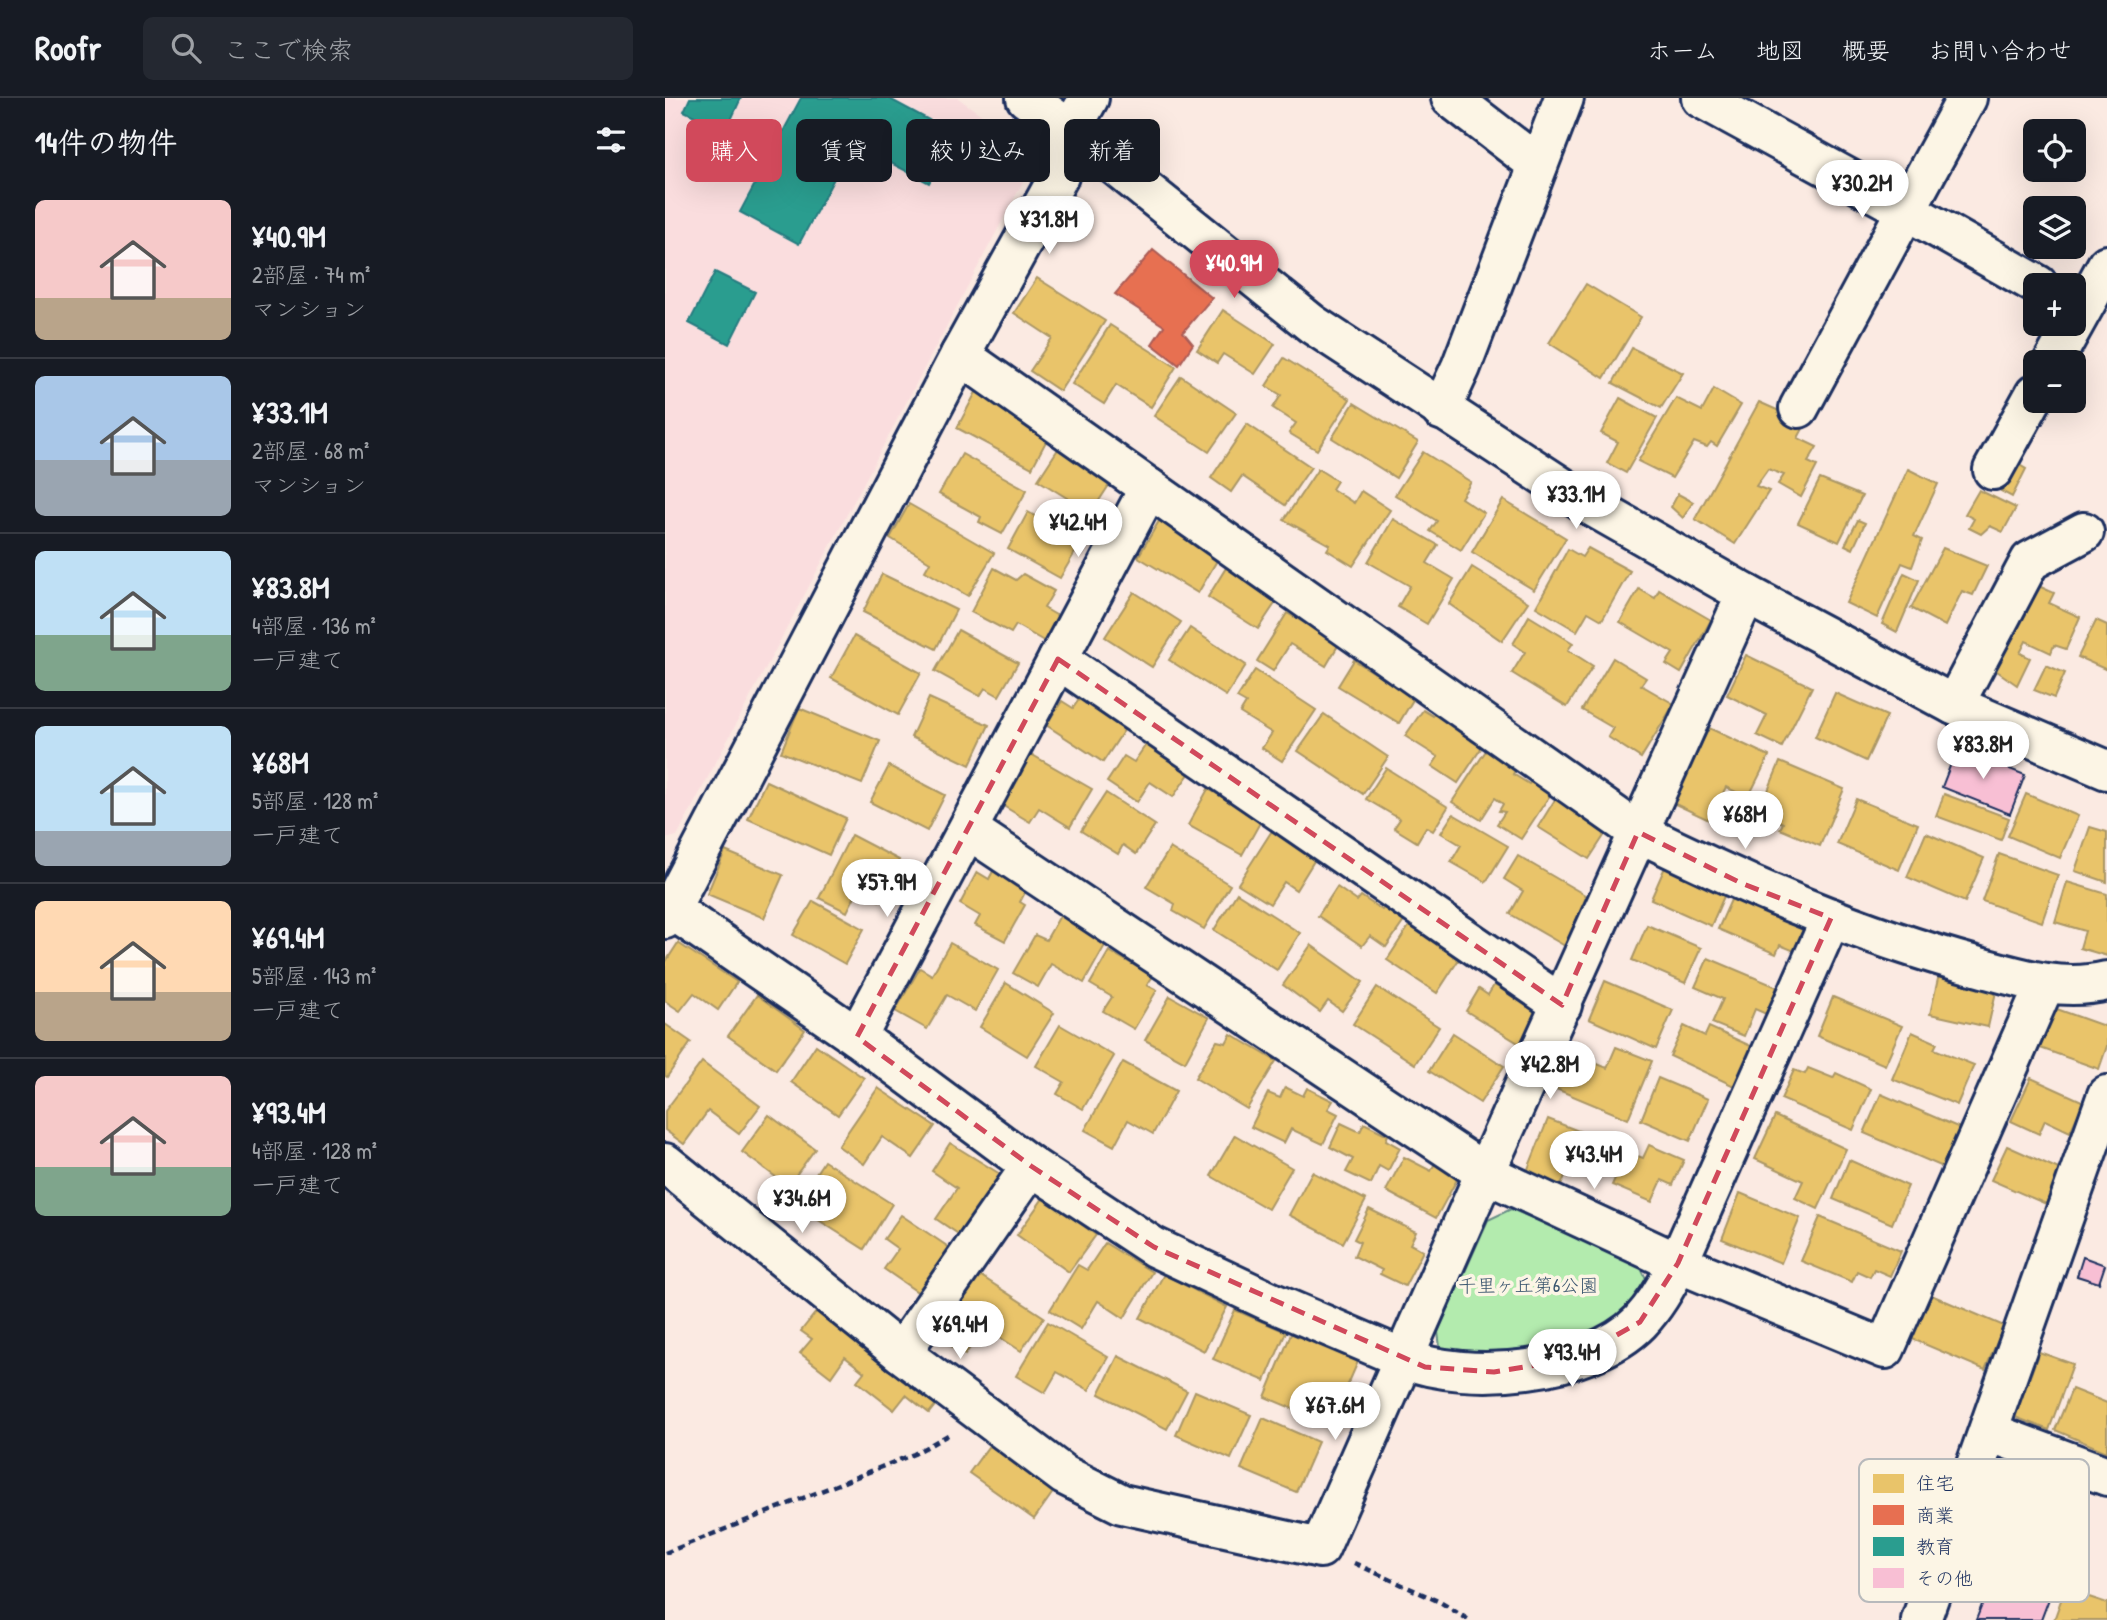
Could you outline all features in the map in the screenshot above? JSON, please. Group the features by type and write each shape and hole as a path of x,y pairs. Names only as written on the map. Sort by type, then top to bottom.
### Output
{"street":[{"path":"1026,98 1080,114 1312,324 1586,503 1746,594 1954,705 2107,770"},
{"path":"1451,98 1538,165"},
{"path":"1441,410 1461,367 1564,98"},
{"path":"1700,98 2023,276"},
{"path":"1799,408 1967,98"},
{"path":"1080,114 1059,176 960,355 667,911 857,1037 1031,1167 1154,1247 1271,1302 1405,1359 1425,1367 1462,1372 1530,1368 1573,1359 1621,1337 1640,1322 1666,1287 1678,1263 1831,918"},
{"path":"2062,350 2088,314 2107,265"},
{"path":"960,355 1638,832 1741,883 1932,954 2045,984 2084,986 2107,981"},
{"path":"1993,470 2024,413"},
{"path":"857,1037 1149,488"},
{"path":"1954,705 2030,561 2084,532"},
{"path":"665,1163 901,1353 1064,1475 1122,1503 1320,1548 1485,1173 1746,594"},
{"path":"1058,659 1562,1004"},
{"path":"969,830 1485,1173 1678,1263 1885,1349 2045,984"},
{"path":"1979,1459 2107,1095"},
{"path":"901,1353 1031,1167"},
{"path":"1989,1432 2061,1459"},
{"path":"2089,1469 2107,1476"},
{"path":"1921,1620 1928,1602"}],"path":[{"path":"665,1553 914,1454 982,1415"},
{"path":"1320,1548 1440,1602 1469,1620"}],"highlighted area":[{"path":"1058,659 1562,1005 1638,832 1741,883 1831,918 1678,1263 1640,1322 1574,1359 1494,1372 1425,1367 1154,1247 1031,1166 857,1037"}],"shaded area":[{"path":"665,98 958,98 987,119 906,119 906,182 1023,182 677,836 665,839"}],"green space":[{"name":"千里ヶ丘第6公園","path":"1511,1209 1638,1262 1649,1285 1607,1324 1574,1341 1556,1347 1517,1353 1441,1355 1438,1332 1488,1220"}],"building: 住宅":[{"path":"1037,278 1105,321 1060,391 1030,371 1052,338 1014,313"},
{"path":"1586,284 1641,317 1604,378 1549,343"},
{"path":"1223,310 1275,344 1255,374 1223,354 1217,363 1197,350"},
{"path":"1110,325 1176,367 1151,407 1116,385 1104,404 1072,384"},
{"path":"1632,348 1683,373 1661,408 1613,383"},
{"path":"1284,358 1350,399 1317,450 1289,433 1296,423 1273,408 1281,395 1266,386"},
{"path":"1181,376 1236,413 1209,452 1154,416"},
{"path":"1714,389 1741,405 1717,446 1711,442 1707,447 1694,442 1672,478 1638,461 1676,398 1702,411"},
{"path":"976,392 1051,432 1032,468 957,428"},
{"path":"1620,398 1657,418 1626,473 1607,463 1618,442 1601,433"},
{"path":"1759,402 1806,423 1798,438 1817,447 1808,462 1817,466 1801,497 1778,484 1784,475 1768,469 1756,486 1769,491 1735,544 1695,519"},
{"path":"1354,403 1418,442 1396,478 1332,438"},
{"path":"1247,424 1311,467 1285,505 1242,476 1231,492 1211,478"},
{"path":"1060,446 1113,479 1091,513 1038,480"},
{"path":"1423,452 1471,482 1461,498 1484,513 1461,550 1430,531 1437,521 1395,495"},
{"path":"962,454 1027,490 1002,534 979,522 981,517 939,494"},
{"path":"2016,463 2026,469 2012,497 2001,491"},
{"path":"1318,469 1337,481 1332,489 1354,503 1361,491 1390,510 1353,566 1327,550 1330,545 1284,520"},
{"path":"1908,469 1938,484 1914,536 1922,540 1912,567 1902,563 1877,618 1846,603"},
{"path":"1820,479 1862,496 1839,542 1798,523"},
{"path":"1979,490 2016,508 2003,532 1990,526 1981,534 1969,528 1974,519 1965,514"},
{"path":"1678,494 1693,502 1683,518 1671,507"},
{"path":"1503,500 1566,538 1534,590 1472,552"},
{"path":"909,504 994,553 968,596 925,571 930,562 890,538"},
{"path":"1028,512 1081,542 1060,578 1008,549"},
{"path":"1393,519 1438,545 1427,563 1454,579 1427,624 1398,607 1410,586 1368,562"},
{"path":"1858,520 1865,523 1853,549 1845,545"},
{"path":"1159,521 1219,557 1198,593 1138,557"},
{"path":"1588,548 1630,571 1602,620 1588,612 1577,631 1536,607 1568,549 1582,557"},
{"path":"1943,548 1987,566 1973,595 1962,591 1945,626 1911,608"},
{"path":"1229,563 1280,596 1258,629 1208,597"},
{"path":"1472,567 1528,602 1502,641 1449,604"},
{"path":"994,568 1016,580 1023,574 1054,591 1044,608 1063,619 1049,644 1016,625 1011,633 971,612"},
{"path":"1904,573 1919,580 1897,632 1882,624"},
{"path":"882,574 956,610 936,649 863,612"},
{"path":"2032,583 2054,593 2049,603 2080,617 2066,649 2054,645 2051,653 2026,641 2020,653 2030,658 2017,685 1994,669"},
{"path":"1639,589 1655,598 1659,590 1711,620 1681,673 1666,664 1673,653 1620,622"},
{"path":"1134,592 1181,622 1152,667 1105,637"},
{"path":"1287,613 1308,625 1312,619 1343,637 1326,666 1290,644 1273,671 1257,661"},
{"path":"1529,616 1573,643 1568,650 1593,666 1567,707 1512,673 1525,652 1513,644"},
{"path":"2096,620 2107,625 2107,670 2078,657"},
{"path":"1190,628 1246,665 1226,696 1169,660"},
{"path":"958,630 1018,663 999,696 985,688 980,696 935,671"},
{"path":"854,636 921,673 898,715 831,678"},
{"path":"1746,655 1812,687 1782,747 1757,735 1767,715 1727,695"},
{"path":"1613,658 1646,678 1641,685 1674,704 1641,758 1608,737 1613,728 1582,710"},
{"path":"1354,660 1375,673 1380,664 1420,688 1399,723 1338,686"},
{"path":"2046,665 2065,673 2054,698 2034,690"},
{"path":"1255,670 1316,710 1282,761 1262,748 1272,733 1240,713 1246,703 1237,698"},
{"path":"1085,691 1130,721 1103,762 1046,725 1062,701 1073,708"},
{"path":"1835,693 1887,716 1866,761 1815,737"},
{"path":"929,698 989,725 970,765 911,737"},
{"path":"799,708 880,741 862,784 781,752"},
{"path":"1439,708 1477,733 1472,741 1482,747 1458,783 1432,766 1438,757 1405,736 1423,710 1433,716"},
{"path":"1324,714 1388,757 1363,794 1298,751"},
{"path":"1709,728 1769,756 1748,798 1726,787 1709,820 1673,803"},
{"path":"1147,743 1191,771 1173,797 1150,782 1137,802 1107,782 1124,756 1134,762"},
{"path":"1491,743 1521,762 1513,774 1529,784 1536,773 1556,786 1521,839 1497,824 1505,812 1499,811 1503,804 1495,798 1481,820 1452,802"},
{"path":"1029,753 1092,789 1070,827 1039,808 1030,822 1000,804"},
{"path":"1780,762 1844,789 1820,846 1780,829 1783,823 1759,812"},
{"path":"889,766 945,795 927,831 870,802"},
{"path":"1386,768 1448,807 1433,831 1426,827 1417,842 1394,828 1400,819 1366,799"},
{"path":"766,781 846,818 829,855 748,819"},
{"path":"1208,789 1262,819 1242,855 1188,825"},
{"path":"1106,793 1155,825 1136,854 1123,845 1118,854 1081,831"},
{"path":"1559,793 1611,825 1589,859 1538,827"},
{"path":"1944,794 2009,818 2001,840 1936,816"},
{"path":"2026,794 2078,816 2060,858 2008,836"},
{"path":"1856,799 1918,824 1899,870 1837,844"},
{"path":"1453,814 1508,846 1486,882 1451,862 1461,845 1441,833"},
{"path":"2090,827 2107,832 2107,882 2075,871"},
{"path":"1273,829 1317,856 1296,890 1284,882 1270,904 1238,884"},
{"path":"1926,833 1984,858 1965,902 1907,877"},
{"path":"851,835 899,860 879,901 858,890 847,912 819,898"},
{"path":"1170,848 1230,885 1204,929 1173,911 1175,904 1146,887"},
{"path":"725,851 783,875 764,918 707,894"},
{"path":"1999,854 2058,875 2042,922 1982,901"},
{"path":"1518,856 1592,899 1565,946 1510,914 1523,891 1504,879"},
{"path":"995,867 1029,885 1020,902 1025,905 1005,941 975,925 980,916 960,904 977,872 989,879"},
{"path":"1665,867 1725,894 1711,926 1651,899"},
{"path":"2067,882 2107,894 2107,956 2080,948 2085,931 2055,922"},
{"path":"1337,887 1357,901 1361,896 1382,910 1389,900 1409,914 1386,947 1370,936 1362,946 1318,916"},
{"path":"1237,893 1300,933 1277,970 1214,930"},
{"path":"1734,893 1809,926 1797,952 1780,945 1776,954 1718,929"},
{"path":"813,901 864,929 845,964 793,935"},
{"path":"1061,914 1108,940 1084,983 1051,964 1038,987 1013,973 1035,935 1046,940"},
{"path":"1413,920 1463,953 1437,993 1387,960"},
{"path":"1647,925 1701,948 1685,983 1632,960"},
{"path":"678,943 737,982 718,1010 694,993 680,1011 665,1001 665,963"},
{"path":"950,943 998,970 975,1011 947,995 927,1029 895,1011 920,968 932,975"},
{"path":"1311,945 1363,982 1342,1011 1328,1001 1320,1012 1283,985"},
{"path":"1109,951 1153,976 1147,985 1157,990 1134,1029 1103,1011 1112,997 1090,984"},
{"path":"1708,958 1777,987 1766,1014 1755,1009 1744,1036 1712,1023 1723,999 1695,987"},
{"path":"1940,970 1998,983 1988,1027 1930,1014"},
{"path":"1605,981 1673,1010 1656,1049 1589,1019"},
{"path":"1006,983 1054,1013 1027,1056 980,1027"},
{"path":"1494,985 1511,995 1514,990 1542,1007 1520,1044 1466,1011 1479,989 1488,995"},
{"path":"1377,987 1439,1027 1415,1064 1353,1024"},
{"path":"757,995 805,1030 776,1070 728,1036"},
{"path":"1170,996 1209,1018 1185,1062 1145,1040"},
{"path":"1833,997 1902,1026 1885,1065 1817,1036"},
{"path":"2054,1008 2107,1027 2107,1046 2099,1069 2040,1048"},
{"path":"665,1024 691,1042 667,1077 665,1076"},
{"path":"1060,1025 1114,1056 1083,1109 1057,1094 1064,1082 1036,1066"},
{"path":"1684,1026 1705,1036 1709,1027 1753,1047 1734,1086 1670,1056"},
{"path":"1912,1032 1937,1043 1934,1049 1974,1065 1957,1105 1892,1079"},
{"path":"1453,1033 1504,1066 1480,1103 1429,1071"},
{"path":"1231,1034 1276,1061 1247,1109 1195,1078 1217,1041 1226,1043"},
{"path":"816,1045 864,1078 838,1115 791,1082"},
{"path":"1616,1047 1652,1061 1628,1119 1556,1089 1571,1053 1607,1068"},
{"path":"702,1062 760,1106 739,1134 708,1111 684,1144 665,1130 665,1111"},
{"path":"1123,1062 1176,1091 1153,1134 1128,1120 1114,1146 1085,1130"},
{"path":"1808,1068 1833,1078 1836,1073 1871,1089 1853,1130 1781,1099 1794,1070 1805,1074"},
{"path":"1658,1078 1708,1099 1690,1141 1641,1120"},
{"path":"2031,1078 2084,1102 2070,1132 2045,1120 2039,1134 2011,1121"},
{"path":"1285,1087 1303,1096 1307,1088 1333,1101 1328,1109 1338,1114 1323,1144 1291,1129 1284,1143 1251,1127 1268,1093 1280,1098"},
{"path":"878,1088 935,1126 913,1158 882,1137 864,1164 838,1146"},
{"path":"1881,1094 1960,1128 1943,1167 1864,1133"},
{"path":"769,1115 815,1149 788,1186 742,1152"},
{"path":"1775,1116 1846,1149 1818,1209 1795,1198 1803,1181 1755,1159"},
{"path":"1548,1119 1612,1144 1600,1176 1570,1164 1560,1188 1526,1174"},
{"path":"1341,1123 1360,1132 1364,1123 1388,1135 1386,1140 1400,1148 1388,1171 1379,1166 1371,1184 1346,1172 1353,1159 1330,1147"},
{"path":"1235,1135 1292,1168 1268,1209 1211,1176"},
{"path":"950,1143 1000,1174 960,1235 936,1219 957,1188 932,1171"},
{"path":"1649,1145 1684,1160 1673,1185 1662,1180 1652,1202 1612,1185 1627,1152 1643,1158"},
{"path":"2007,1146 2061,1170 2046,1204 1991,1180"},
{"path":"1404,1157 1431,1171 1436,1161 1460,1174 1436,1218 1386,1191"},
{"path":"1849,1160 1908,1186 1892,1224 1833,1199"},
{"path":"824,1161 892,1204 864,1249 795,1205"},
{"path":"1312,1172 1366,1200 1343,1243 1289,1215"},
{"path":"1740,1193 1800,1218 1781,1263 1722,1239"},
{"path":"1044,1197 1096,1235 1069,1272 1017,1235"},
{"path":"1369,1209 1416,1232 1410,1244 1423,1251 1405,1286 1380,1274 1382,1270 1354,1256 1360,1242 1354,1239"},
{"path":"901,1215 950,1248 919,1293 884,1269 898,1249 884,1239"},
{"path":"1820,1217 1901,1251 1890,1276 1874,1269 1870,1277 1857,1271 1852,1282 1801,1261"},
{"path":"1105,1243 1152,1272 1124,1318 1098,1301 1081,1329 1050,1310 1078,1265 1087,1270"},
{"path":"975,1272 1044,1317 1021,1351 984,1327 965,1355 934,1335"},
{"path":"1164,1274 1227,1307 1204,1351 1140,1318"},
{"path":"1929,1294 2004,1326 1985,1370 1910,1338"},
{"path":"821,1306 941,1398 929,1413 906,1395 894,1410 857,1381 864,1372 845,1357 831,1377 800,1353 812,1339 801,1331"},
{"path":"1235,1310 1286,1332 1265,1381 1213,1359"},
{"path":"1048,1322 1108,1357 1089,1390 1057,1372 1045,1393 1016,1376"},
{"path":"1293,1329 1360,1357 1343,1396 1327,1389 1315,1418 1265,1397"},
{"path":"2039,1352 2073,1364 2049,1430 2015,1417"},
{"path":"1118,1356 1187,1391 1167,1429 1099,1394"},
{"path":"2072,1389 2107,1403 2107,1452 2055,1430"},
{"path":"1195,1391 1251,1415 1231,1459 1176,1435"},
{"path":"1263,1418 1318,1442 1296,1492 1241,1469"},
{"path":"991,1443 1056,1488 1034,1519 969,1473"},
{"path":"2089,1597 2107,1603 2107,1620 2054,1620 2060,1602 2089,1602"}],"building: 商業":[{"path":"1153,250 1212,298 1183,332 1193,344 1179,365 1152,344 1164,326 1115,294"}],"building: 教育":[{"path":"690,98 741,98 731,119 701,119 684,111"},
{"path":"801,98 888,98 927,119 906,119 906,171 892,164 892,119 796,119 796,182 832,182 799,244 740,212 756,182 782,182 782,134"},
{"path":"715,272 755,292 729,344 689,323"}],"building: その他":[{"path":"1957,748 2025,775 2010,814 1942,787"},
{"path":"2083,1257 2105,1265 2099,1283 2077,1276"},
{"path":"1983,1602 2048,1602 2041,1620 1976,1620"}]}
